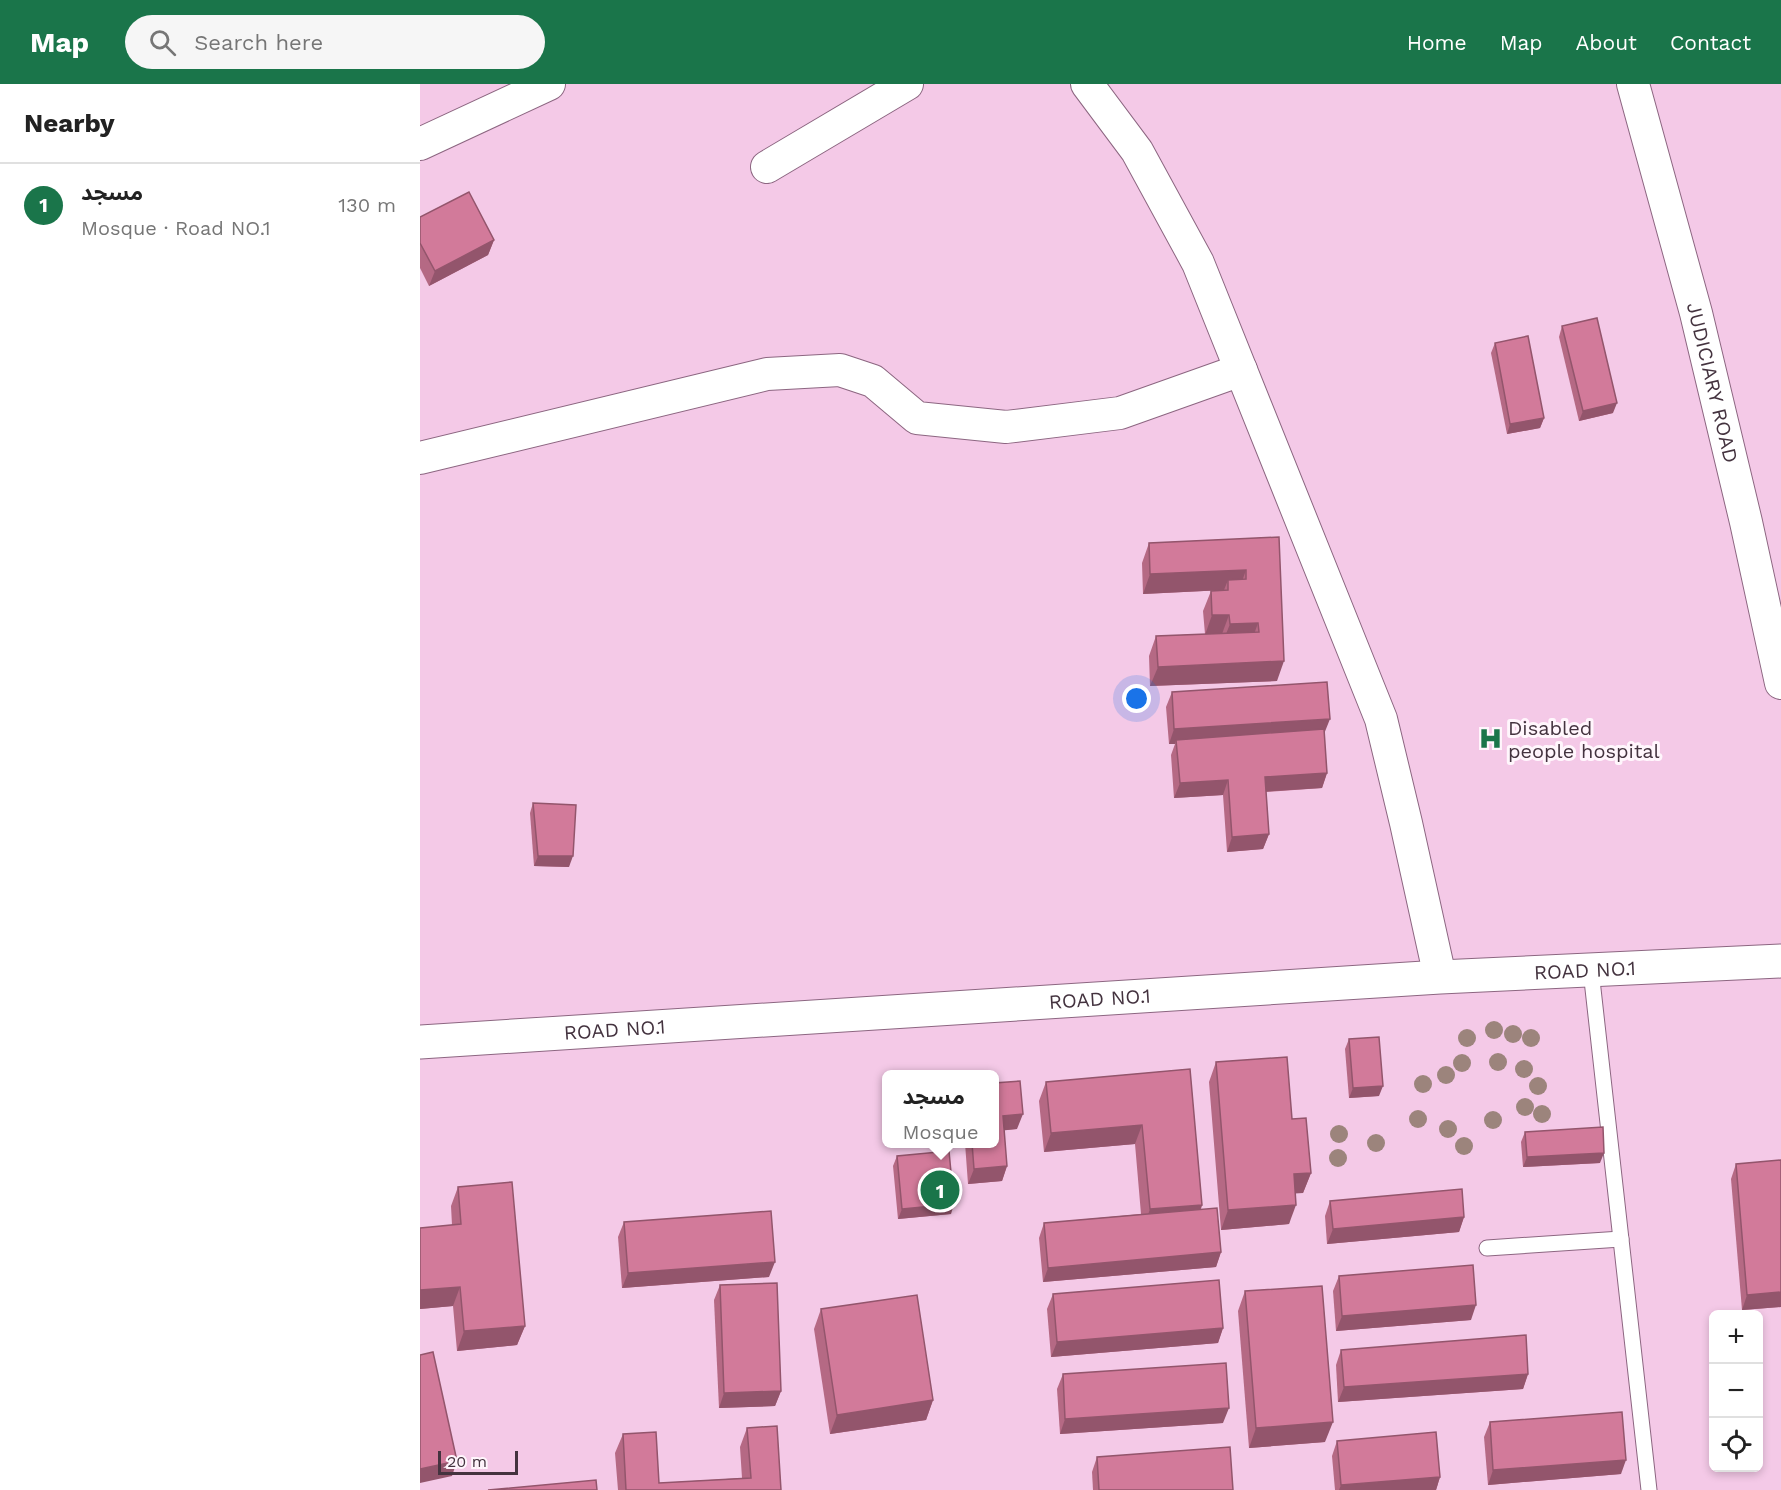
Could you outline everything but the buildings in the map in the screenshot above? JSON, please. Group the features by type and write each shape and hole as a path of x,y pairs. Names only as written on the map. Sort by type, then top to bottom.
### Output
{"highway":[{"name":"ROAD NO.1","path":"420,1042 1440,977 1781,961"}],"street":[{"path":"420,144 549,84"},
{"path":"767,167 907,84"},
{"path":"1087,84 1137,151 1198,263 1381,719 1440,977"},
{"name":"JUDICIARY ROAD","path":"1633,84 1696,313 1746,522 1781,683"},
{"path":"420,458 767,374 840,370 873,381 917,418 1006,427 1120,413 1240,370"}],"lane":[{"path":"1591,971 1649,1490"},
{"path":"1487,1248 1621,1239"}],"place":[{"name":"Disabled people hospital","path":"1490,739"},
{"name":"مسجد","path":"940,1190"}]}
